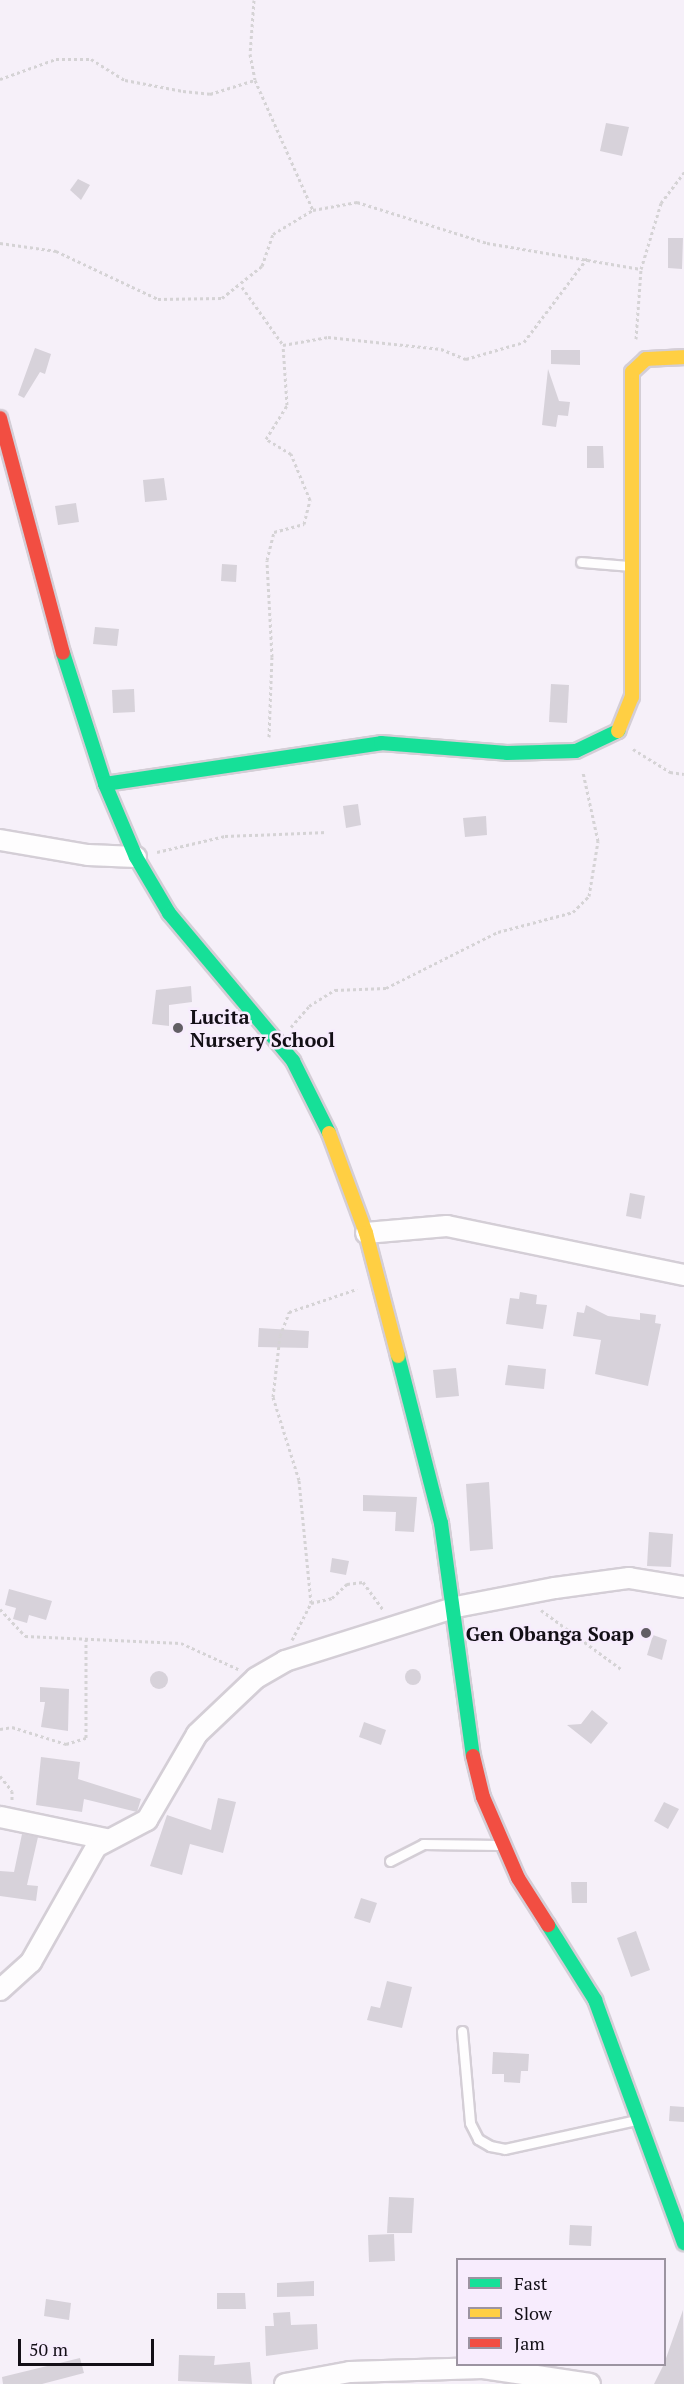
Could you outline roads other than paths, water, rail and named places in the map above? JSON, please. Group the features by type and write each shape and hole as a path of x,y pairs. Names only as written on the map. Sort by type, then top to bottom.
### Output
{"street":[{"path":"105,784 381,743 507,753 576,752 605,742 620,730 632,697 630,566 634,367 646,359 684,357"},
{"path":"0,418 35,561 105,784 135,857 169,913 279,1042 323,1115 366,1233 441,1523 456,1607 471,1750 501,1845 595,2000 636,2120 684,2242"},
{"path":"0,840 88,855 135,857"},
{"path":"366,1233 420,1227 477,1230 684,1275"},
{"path":"6,1819 106,1839 123,1838 147,1820 197,1734 256,1678 285,1661 456,1607 531,1593 629,1578 684,1587"},
{"path":"0,1990 32,1962 88,1858 106,1839"},
{"path":"285,2384 350,2372 483,2368 590,2384"}],"lane":[{"path":"581,562 630,566"},
{"path":"390,1861 423,1844 501,1845"},
{"path":"462,2031 470,2123 478,2139 490,2146 505,2149 636,2120"}],"place":[{"name":"Lucita Nursery School","path":"178,1028"},
{"name":"Gen Obanga Soap","path":"646,1633"}]}
